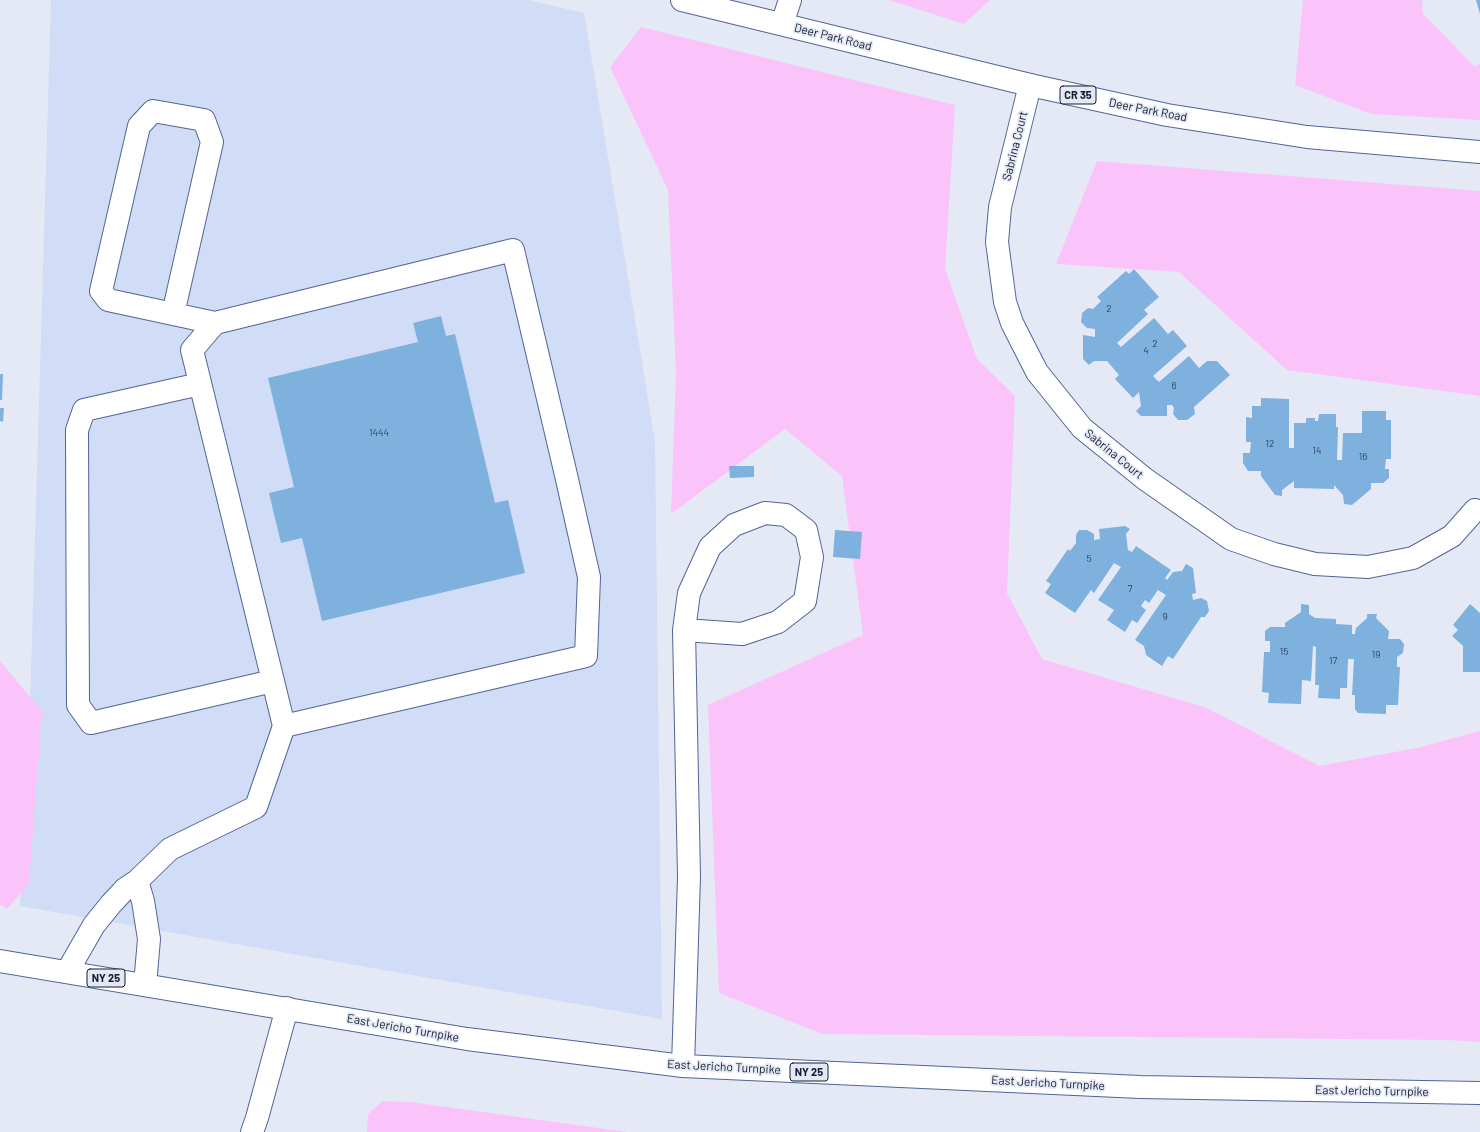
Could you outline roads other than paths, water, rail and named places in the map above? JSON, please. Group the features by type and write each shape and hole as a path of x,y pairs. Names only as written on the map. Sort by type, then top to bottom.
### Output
{"main road":[{"name":"Deer Park Road","path":"682,0 1030,85 1167,115 1307,137 1480,152"},
{"path":"782,24 790,0"},
{"name":"Sabrina Court","path":"1030,85 1000,207 997,242 1005,302 1012,323 1037,372 1082,428 1145,479 1231,539 1274,554 1315,564 1368,567 1413,558 1452,536 1475,510"},
{"path":"173,314 212,142 204,120 153,111 139,126 101,290 108,300 173,314 215,323 513,250 589,577 586,656 284,726"},
{"path":"67,972 94,925 115,899 125,889 137,881 170,849 256,807 284,726 192,350 215,323"},
{"path":"200,384 84,410 77,430 78,705 91,723 273,681"},
{"path":"683,1066 689,877 684,630 689,593 710,547 734,524 765,513 786,515 806,530 812,557 805,601 778,622 742,634 684,630"},
{"path":"137,881 143,901 149,939 144,984"},
{"name":"East Jericho Turnpike","path":"0,961 467,1039 683,1066 1140,1087 1480,1093"},
{"path":"252,1132 287,1008"}]}
